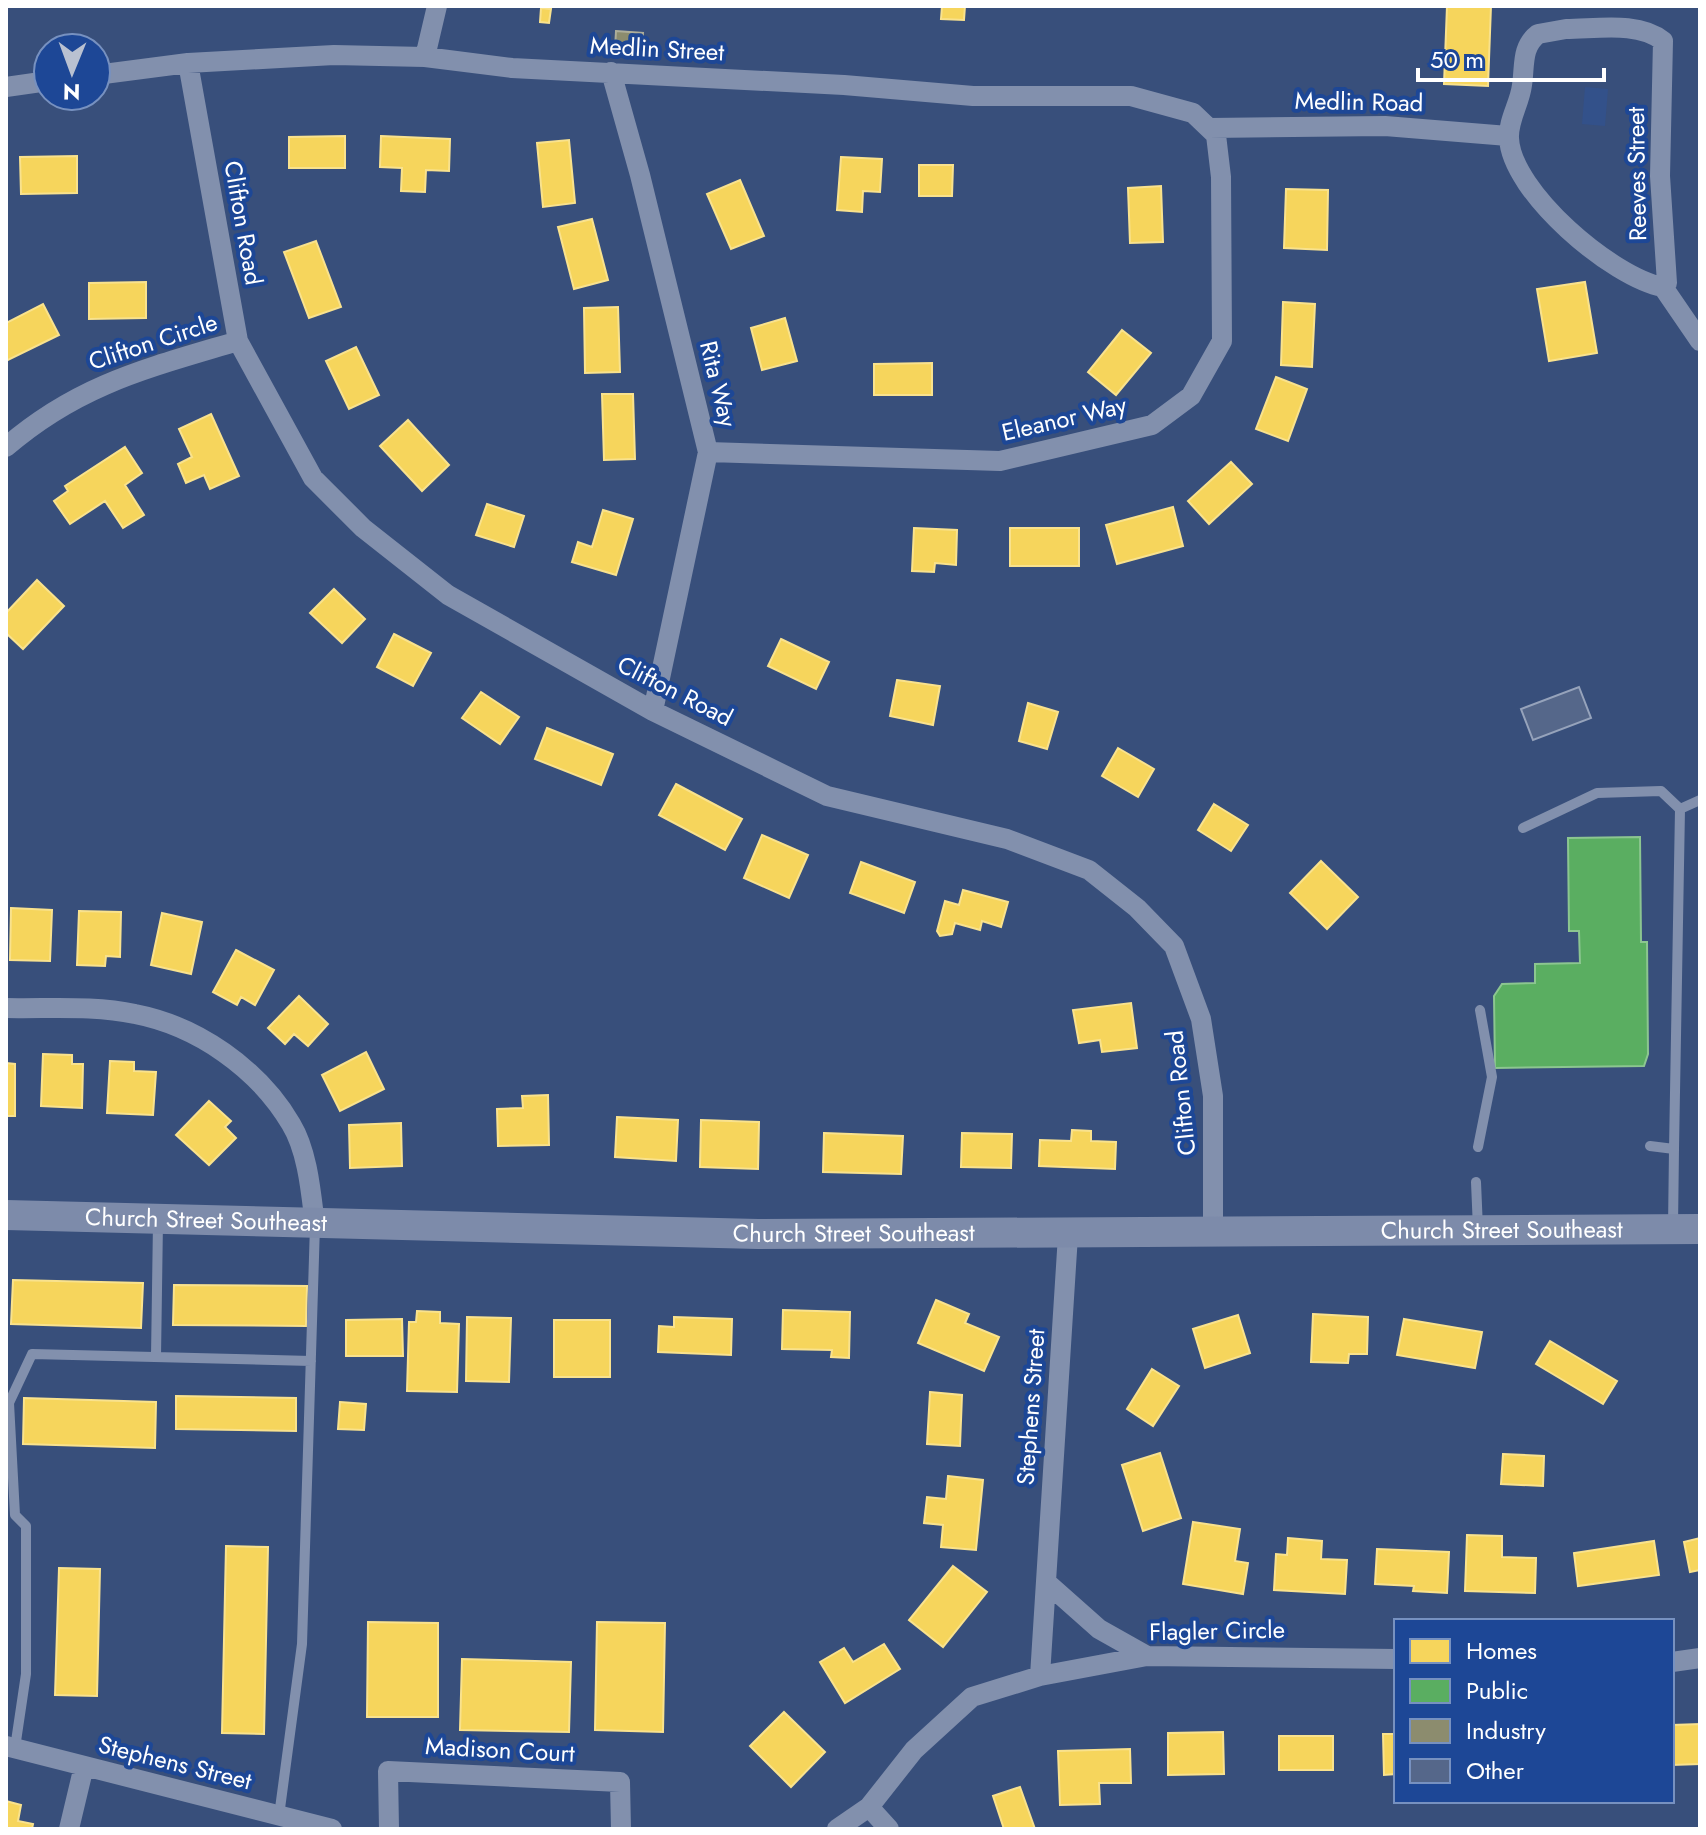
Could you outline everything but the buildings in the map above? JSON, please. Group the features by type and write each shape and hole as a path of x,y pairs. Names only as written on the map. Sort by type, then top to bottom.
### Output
{"street":[{"path":"425,57 437,6"},
{"name":"Reeves Street","path":"1566,29 1638,30 1653,33 1663,41 1660,176 1667,283 1663,287 1635,277 1592,249 1556,218 1525,179 1511,153 1508,136 1520,102 1526,50 1538,34 1566,29"},
{"name":"Medlin Street","path":"112,73 188,63 334,55 425,57 512,68 973,96 1131,96 1193,113 1209,128"},
{"name":"Clifton Road","path":"188,63 238,341 313,478 363,528 448,595 653,711 827,796 1007,839 1089,870 1137,908 1174,946 1201,1019 1213,1096 1213,1233"},
{"name":"Rita Way","path":"611,72 640,175 708,452 653,711"},
{"path":"6,87 32,83"},
{"name":"Medlin Road","path":"1209,128 1385,126 1508,136"},
{"name":"Eleanor Way","path":"708,452 1000,461 1152,425 1191,396 1222,341 1221,177 1216,135 1209,128"},
{"path":"1663,287 1700,341"},
{"name":"Clifton Circle","path":"6,447 66,402 108,381 238,341"},
{"path":"6,1008 131,1013 173,1023 212,1044 255,1081 292,1125 304,1161 315,1225"},
{"name":"Church Street Southeast","path":"6,1215 758,1234 1068,1235 1686,1229"},
{"name":"Stephens Street","path":"1040,1676 1068,1235"},
{"path":"1046,1582 1099,1629 1147,1656"},
{"name":"Flagler Circle","path":"1040,1676 1147,1656 1394,1659"},
{"path":"1674,1662 1700,1658"},
{"path":"837,1829 869,1807 914,1750 972,1697 1040,1676"},
{"name":"Stephens Street","path":"11,1747 332,1829"},
{"path":"69,1829 84,1766"},
{"name":"Madison Court","path":"389,1829 388,1771 620,1782 621,1829"},
{"path":"869,1807 889,1829"}],"lane":[{"path":"1523,828 1597,793 1661,791 1680,809 1674,1149 1686,1229"},
{"path":"1680,809 1700,800"},
{"path":"1478,1147 1492,1077 1480,1010"},
{"path":"1650,1146 1674,1149"},
{"path":"1476,1182 1478,1231"},
{"path":"156,1357 158,1220"},
{"path":"279,1816 302,1644 315,1225"},
{"path":"11,1747 26,1674 26,1526 15,1515 9,1403 32,1354 311,1361"}],"water":[{"path":"1585,87 1608,89 1605,126 1582,124"}]}
